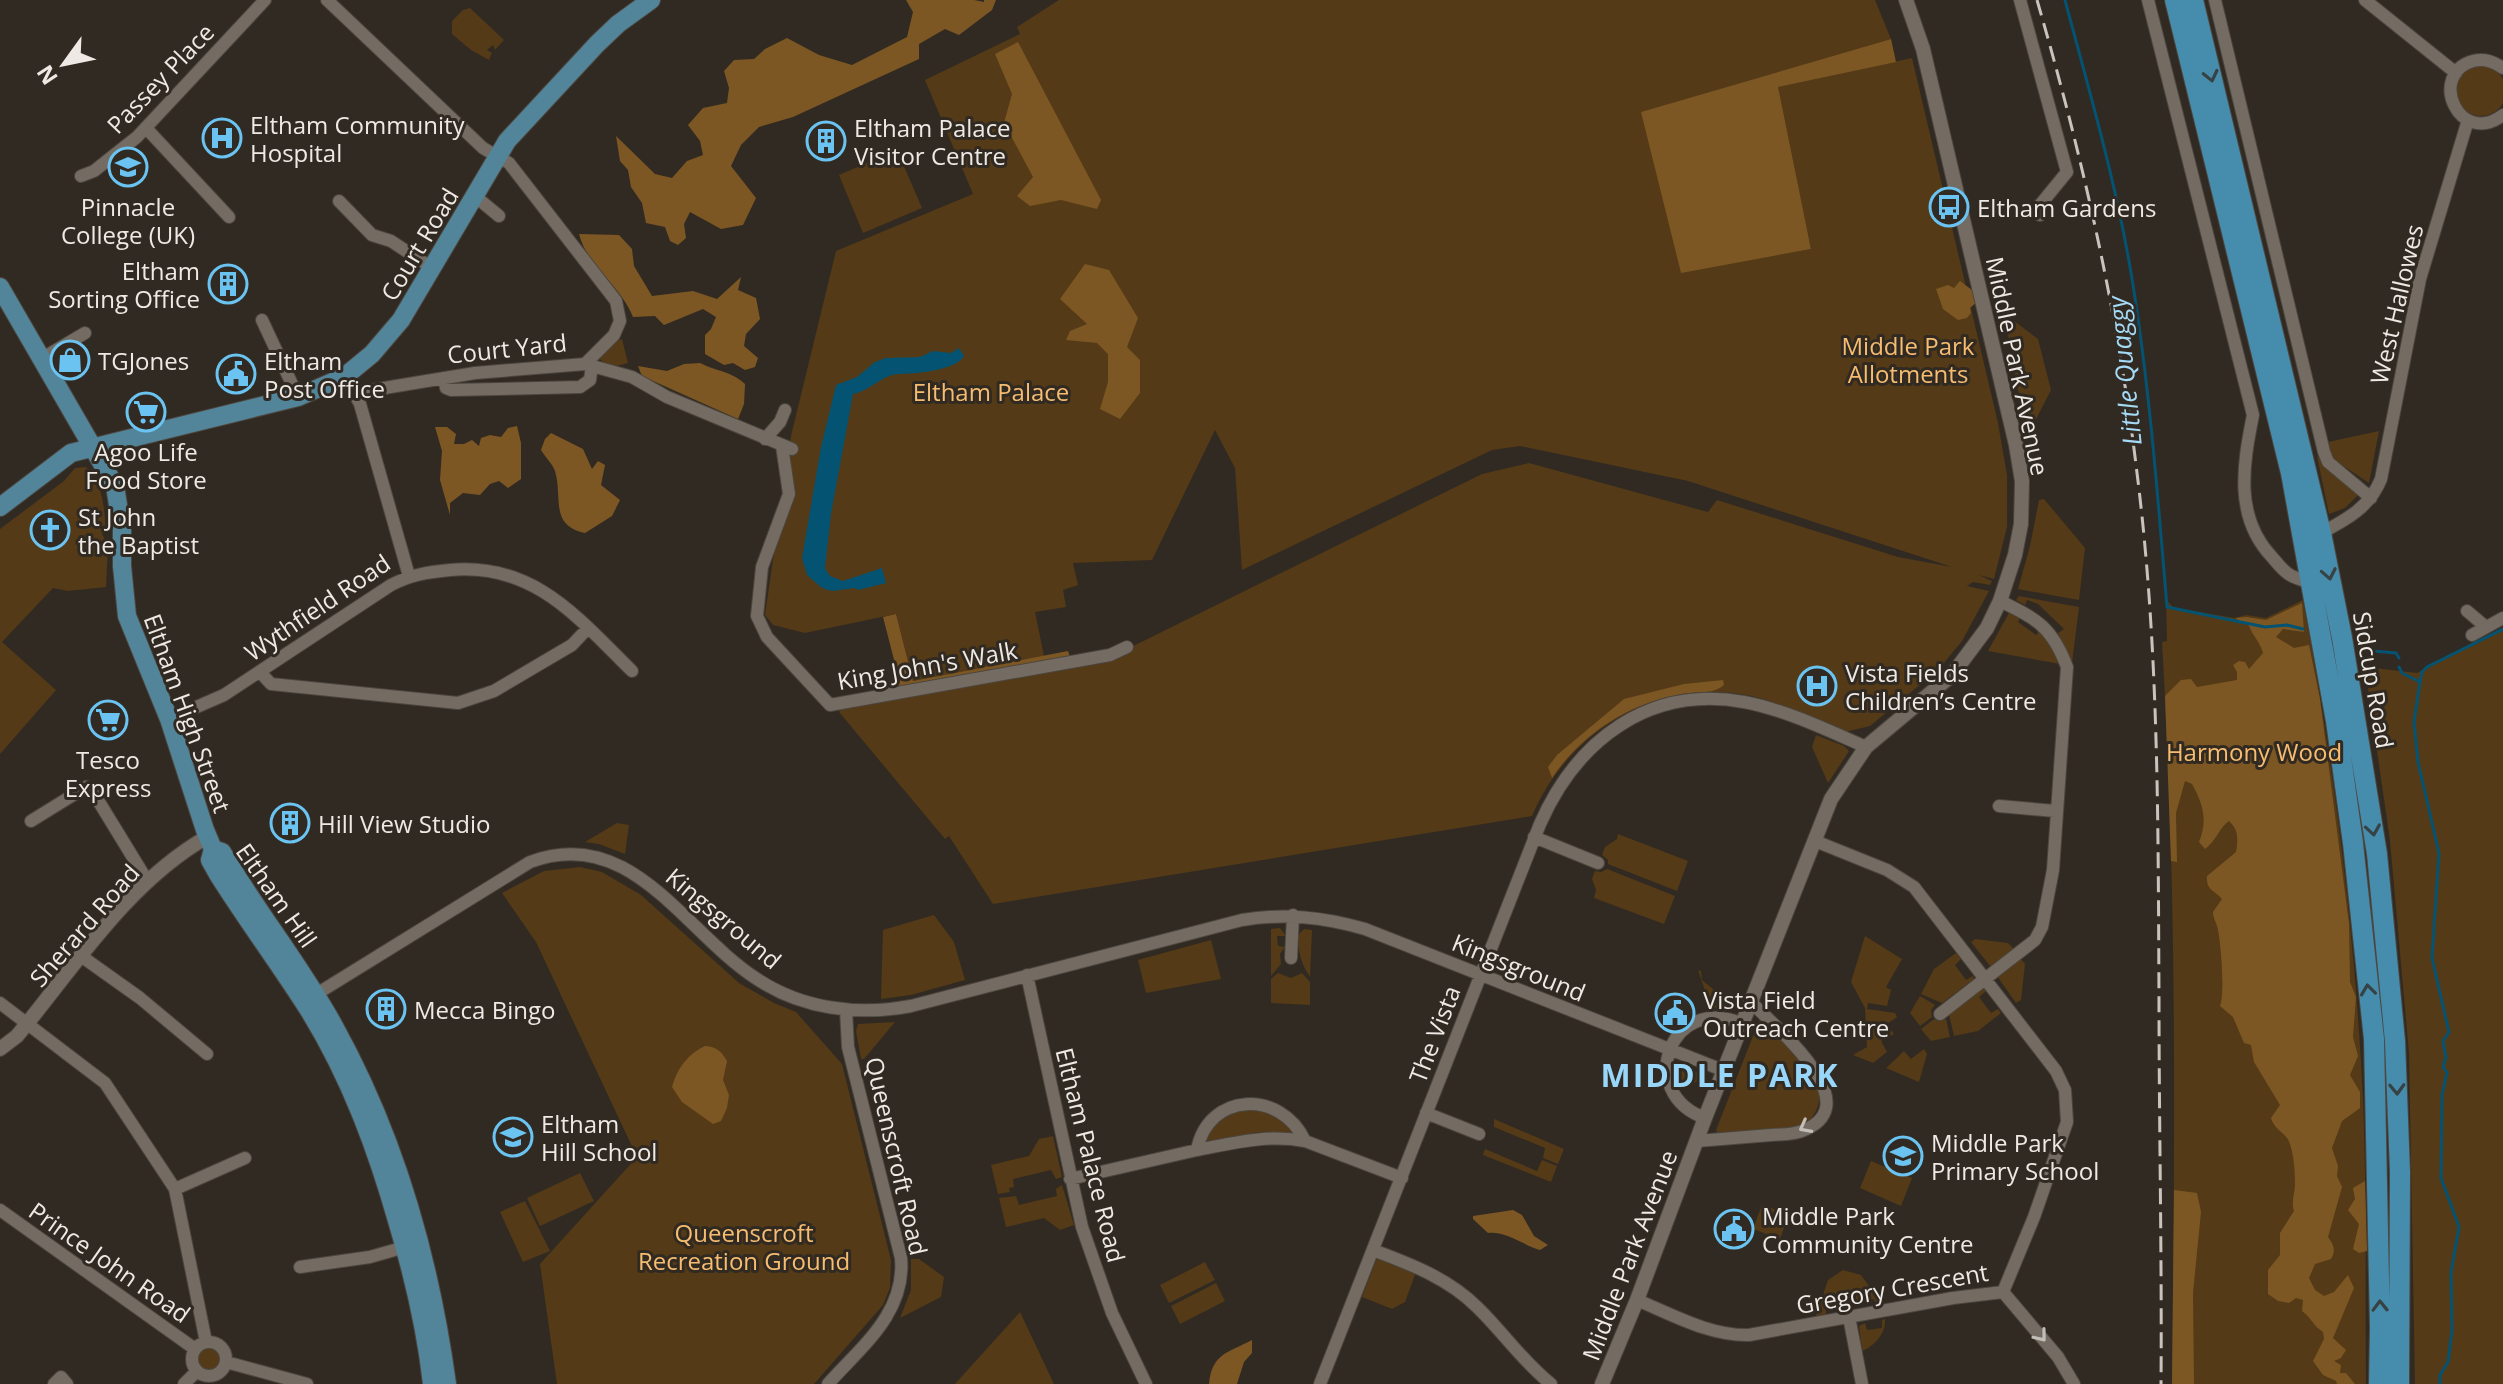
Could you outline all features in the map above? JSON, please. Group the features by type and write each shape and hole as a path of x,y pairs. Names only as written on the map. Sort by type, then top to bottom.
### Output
{"highway":[{"name":"Sidcup Road","path":"2175,0 2291,473 2313,584 2349,818 2374,1039 2379,1384"},
{"name":"Sidcup Road","path":"2193,0 2321,533 2342,638 2377,854 2395,1041 2400,1172 2399,1384"}],"main road":[{"name":"Court Road","path":"348,374 372,354 401,320 476,197 497,155 597,44 651,0"},
{"name":"Eltham High Street","path":"0,287 115,486 127,616 169,719 210,843"},
{"path":"0,507 71,453 298,397 348,374"},
{"name":"Eltham Hill","path":"210,843 210,860 219,876 309,998 364,1083 392,1155 431,1285 447,1384"},
{"name":"Eltham Hill","path":"309,998 376,1149 424,1319 432,1384"}],"street":[{"name":"Passey Place","path":"81,176 105,164 146,128 265,0"},
{"path":"327,0 483,148 509,163 616,301 620,321 614,335 589,364 590,380 580,387 451,390 446,388 444,378"},
{"name":"Middle Park Avenue","path":"1602,1384 1831,799 1866,747 1952,675 1987,628 2000,601 2015,555 2021,524 2022,481 1923,49 1906,0"},
{"path":"2020,0 2067,172 2040,205 2040,215"},
{"path":"2148,0 2253,415 2244,459 2245,498 2250,526 2263,547 2287,574 2313,584"},
{"path":"2215,0 2324,452 2328,462 2371,498 2349,518 2321,533"},
{"path":"2365,0 2456,73"},
{"path":"2501,63 2486,60 2463,66 2450,87 2456,110 2468,120 2487,123 2503,115"},
{"name":"West Hallowes","path":"2371,498 2383,473 2420,279 2468,120"},
{"path":"146,128 229,217"},
{"path":"476,197 499,216"},
{"path":"339,201 372,235 391,241 432,268"},
{"path":"262,320 298,397"},
{"path":"41,359 85,333"},
{"name":"Court Yard","path":"354,393 475,373 589,364 632,377 667,397 787,448"},
{"path":"348,374 354,393"},
{"name":"Wythfield Road","path":"169,719 211,702 409,576 360,404 354,393"},
{"path":"765,439 780,422 785,410"},
{"name":"King John's Walk","path":"787,448 789,494 762,567 757,616 767,637 830,705 1110,655 1127,647"},
{"path":"409,576 462,569 510,575 548,593 632,671"},
{"path":"1940,1014 2035,940 2042,927 2053,870 2067,667 2059,647 2042,624 2000,601"},
{"path":"2467,611 2486,627"},
{"path":"2472,635 2503,618"},
{"path":"260,672 271,684 458,703 494,691 572,645 588,628"},
{"name":"The Vista","path":"1320,1384 1534,837 1560,783 1578,760 1626,721 1657,707 1699,700 1742,702 1800,719 1866,747"},
{"path":"31,821 86,787 96,797 148,882"},
{"path":"1999,806 2055,811"},
{"path":"1534,837 1598,863"},
{"name":"Gregory Crescent","path":"1637,1300 1733,1336 2003,1292 2061,1144 2067,1122 2066,1100 2056,1071 1914,887 1887,870 1815,841"},
{"name":"Sherard Road","path":"0,1049 17,1036 81,956 148,882 181,854 210,843"},
{"name":"Kingsground","path":"309,998 530,862 575,854 607,860 632,871 724,954 760,981 797,999 846,1010 901,1008 1242,920 1293,915 1365,929 1725,1071"},
{"path":"1291,958 1293,915"},
{"path":"81,956 150,1006 207,1054"},
{"name":"Eltham Palace Road","path":"1027,975 1082,1227 1107,1301 1146,1384"},
{"path":"0,1003 105,1083 175,1189 200,1345"},
{"name":"Middle Park Avenue","path":"1697,1141 1798,1133 1814,1124 1825,1107 1825,1089 1818,1072 1752,1003"},
{"name":"Queenscroft Road","path":"828,1384 890,1313 897,1299 902,1272 848,1047 846,1010"},
{"path":"1705,1118 1682,1103 1670,1088 1666,1070 1670,1049 1681,1031 1699,1020 1717,1018 1743,1024"},
{"path":"1197,1150 1199,1139 1218,1115 1246,1104 1276,1109 1298,1127 1305,1141"},
{"name":"The Vista","path":"1426,1113 1479,1134"},
{"path":"1070,1179 1270,1137 1305,1141 1402,1178"},
{"path":"175,1189 245,1158"},
{"name":"Prince John Road","path":"0,1210 200,1345 219,1345 226,1362 307,1384"},
{"path":"300,1267 370,1257 405,1247"},
{"path":"1373,1250 1420,1268 1459,1292 1487,1317 1529,1366 1551,1384"},
{"path":"2003,1292 2058,1357 2074,1384"},
{"path":"1849,1317 1862,1384"},
{"name":"Prince John Road","path":"197,1371 192,1360 200,1345"},
{"path":"184,1384 197,1371 214,1380 226,1362"},
{"path":"54,1384 61,1377 67,1384"}],"green space":[{"path":"906,0 996,0 992,10 959,35 945,29 919,44 919,59 793,117 759,127 741,145 731,166 756,198 743,225 721,229 690,212 684,224 686,238 678,245 670,241 665,227 646,223 642,203 631,187 628,170 620,161 616,136 655,174 672,178 687,161 703,155 700,141 688,125 703,108 727,103 729,88 724,71 734,60 754,59 765,49 787,38 819,55 852,65 907,37 913,12"},
{"path":"1059,0 1875,0 1891,39 1642,112 1681,272 1811,249 1777,87 1912,58 1998,423 2007,475 2007,527 1994,579 1979,575 1992,581 1990,585 1973,582 1967,586 1989,591 1962,641 1939,669 1870,726 1845,732 1779,705 1740,694 1707,692 1674,696 1644,705 1615,719 1589,738 1547,787 1532,816 993,904 949,836 945,839 839,712 844,707 1109,658 1482,474 1529,463 1708,512 1717,500 1898,557 1952,567 1688,481 1520,446 1492,450 1242,570 1235,468 1215,430 1152,560 1073,563 1078,585 1063,590 1066,607 1035,612 1044,656 913,681 896,614 805,633 773,625 765,615 791,436 836,251 973,194 925,80 1020,34 1017,27"},
{"path":"470,8 504,40 495,50 493,45 487,50 492,53 489,60 452,34 452,21 463,10"},
{"path":"1891,39 1896,62 1778,87 1811,249 1681,273 1641,112"},
{"path":"1018,42 1101,200 1097,209 1061,200 1030,206 1017,196 1033,177 1004,123 1012,94 995,54"},
{"path":"2481,66 2498,74 2506,91 2498,108 2481,116 2464,108 2456,91 2464,74"},
{"path":"897,150 922,208 863,233 839,175"},
{"path":"579,234 619,235 632,249 634,266 652,296 693,291 717,299 741,277 738,290 756,298 760,319 746,334 744,346 758,358 755,367 745,370 733,363 724,365 705,354 705,335 716,317 703,309 664,325 655,316 633,317 621,295 589,256"},
{"path":"1085,264 1109,270 1138,318 1127,347 1140,360 1140,393 1120,419 1100,409 1108,382 1108,354 1097,343 1066,340 1070,331 1087,324 1060,299"},
{"path":"1960,281 1974,289 1979,300 1970,308 1967,318 1958,320 1943,309 1936,289 1948,285 1954,288"},
{"path":"2004,313 2038,339 2051,390 2031,429 2024,401 2020,401"},
{"path":"622,339 628,363 613,366 603,362 600,354"},
{"path":"700,363 745,384 744,404 738,419 642,376 638,366 667,371 684,364"},
{"path":"517,426 521,443 521,479 508,488 499,481 490,484 480,495 463,493 450,503 450,515 440,480 442,451 435,427 447,427 456,434 454,444 472,440 479,446 481,438 490,435 501,437 508,428"},
{"path":"2379,431 2369,483 2330,457 2328,442"},
{"path":"551,433 583,449 592,469 598,461 605,465 601,485 620,500 612,516 585,533 566,524 562,517 555,471 541,450"},
{"path":"2317,456 2358,495 2345,508 2329,514"},
{"path":"86,467 96,480 103,504 106,529 102,534 108,545 106,587 68,591 53,588 2,642 56,690 0,754 0,529 64,481 75,468"},
{"path":"2044,499 2085,548 2079,600 2018,589 2039,500"},
{"path":"2019,596 2079,607 2072,663 2058,633 2064,629 2038,604 2027,600 2025,605 2016,600"},
{"path":"2166,600 2174,608 2235,618 2246,615 2266,618 2303,600 2333,786 2355,974 2364,1135 2366,1384 2172,1384 2174,1013 2162,642 2167,641"},
{"name":"Harmony Wood","path":"2302,603 2304,632 2283,629 2276,637 2294,648 2309,645 2320,699 2349,924 2350,982 2356,997 2353,1037 2358,1056 2350,1075 2360,1092 2360,1108 2342,1121 2332,1148 2342,1187 2328,1237 2333,1253 2331,1259 2315,1264 2309,1278 2315,1290 2324,1296 2334,1292 2348,1275 2354,1288 2333,1338 2346,1350 2341,1358 2334,1361 2341,1365 2340,1373 2346,1373 2355,1384 2337,1384 2323,1375 2313,1361 2324,1339 2323,1332 2302,1311 2303,1300 2296,1298 2289,1303 2278,1301 2268,1294 2268,1270 2280,1255 2280,1233 2294,1211 2293,1159 2288,1140 2271,1118 2280,1105 2254,1062 2251,1045 2244,1043 2233,1017 2220,1006 2221,957 2213,912 2222,899 2209,887 2207,876 2236,852 2236,832 2229,821 2205,849 2199,842 2204,819 2201,805 2192,784 2185,781 2176,813 2177,862 2171,861 2165,696 2181,680 2191,679 2197,687 2237,680 2233,665 2239,661 2245,662 2249,669 2263,653 2249,626 2235,618 2266,620"},
{"path":"2010,611 2021,616 2018,622 2036,635 2041,630 2060,664 1988,651"},
{"path":"896,614 913,681 1068,651 1070,657 884,693 881,683 899,679 883,617"},
{"path":"2503,628 2503,1384 2415,1384 2409,1053 2390,841 2365,667 2417,673"},
{"path":"1723,680 1724,685 1714,690 1663,698 1609,722 1578,747 1552,778 1548,767 1557,755 1624,699 1684,684"},
{"path":"1816,735 1849,751 1828,783 1812,747"},
{"path":"617,823 629,825 625,854 585,842"},
{"path":"1618,834 1688,861 1677,891 1608,864 1602,855 1605,847 1617,839"},
{"name":"Queenscroft Recreation Ground","path":"580,867 602,872 641,895 739,983 796,1012 842,1064 891,1260 890,1288 883,1305 814,1384 557,1384 540,1264 637,1157 536,942 502,893 544,871"},
{"path":"1607,869 1675,896 1664,924 1594,898 1596,890 1592,879 1595,871"},
{"path":"934,915 954,942 965,980 911,995 881,999 883,930"},
{"path":"1280,928 1286,936 1277,936 1278,946 1285,947 1280,954 1281,964 1271,976 1271,929"},
{"path":"1304,929 1312,930 1310,977 1302,962 1299,946 1298,935"},
{"path":"1865,936 1902,959 1886,987 1891,990 1887,1006 1868,1003 1867,1009 1895,1013 1897,1017 1887,1024 1894,1034 1881,1041 1887,1052 1873,1063 1853,1055 1867,1047 1865,1008 1851,982"},
{"path":"1975,939 2008,943 2014,949 1991,967 1971,942"},
{"path":"1211,940 1221,979 1146,993 1138,960"},
{"path":"1956,953 1961,959 1955,965 1966,980 1973,976 1974,979 1942,1003 1921,994 1934,969"},
{"path":"2021,959 2025,964 2021,1000 2016,1003 1997,976"},
{"path":"1698,970 1701,971 1702,980 1715,993 1737,1002 1735,1010 1711,1008"},
{"path":"1278,973 1291,978 1302,973 1310,982 1310,1005 1271,1003 1271,979"},
{"path":"1981,985 1986,991 1979,997 1991,1013 1998,1009 2001,1013 1978,1031 1954,1036 1948,1010"},
{"path":"1920,996 1935,1005 1931,1010 1932,1017 1920,1026 1910,1013"},
{"path":"1762,1018 1800,1057 1816,1079 1818,1107 1811,1119 1792,1129 1718,1133 1716,1130"},
{"path":"1934,1019 1946,1019 1950,1037 1931,1041 1921,1029"},
{"path":"895,1022 861,1059 856,1031 858,1024"},
{"path":"705,1046 718,1050 727,1061 723,1080 729,1095 727,1108 721,1121 713,1124 682,1102 672,1087 684,1062"},
{"path":"1924,1049 1927,1054 1919,1082 1886,1068 1904,1051 1911,1059"},
{"path":"1674,1063 1701,1074 1703,1079 1680,1089"},
{"path":"1247,1109 1274,1116 1296,1134 1260,1132 1204,1143 1211,1130 1221,1121"},
{"path":"1494,1119 1564,1149 1558,1164 1543,1158 1545,1148 1494,1127"},
{"path":"1053,1136 1062,1177 1056,1179 1051,1170 1013,1179 1014,1187 1009,1188 1010,1192 998,1194 991,1165 1029,1156 1039,1139"},
{"path":"1485,1149 1537,1171 1542,1160 1557,1166 1551,1182 1483,1155"},
{"path":"1871,1161 1912,1178 1901,1206 1860,1188"},
{"path":"580,1173 594,1201 540,1226 527,1198"},
{"path":"2365,1181 2367,1251 2359,1253 2353,1249 2359,1224 2348,1210 2355,1199 2353,1188"},
{"path":"1062,1185 1074,1225 1060,1230 1044,1218 1006,1227 999,1198 1016,1196 1019,1205 1057,1196 1056,1189"},
{"path":"2174,1190 2197,1193 2201,1212 2193,1293 2194,1384 2172,1384"},
{"path":"525,1201 550,1251 523,1262 500,1212"},
{"path":"1762,1205 1789,1214 1780,1239 1753,1229"},
{"path":"1513,1210 1522,1215 1534,1236 1548,1245 1540,1250 1508,1236 1488,1233 1473,1219 1473,1216"},
{"path":"1377,1258 1416,1272 1405,1302 1392,1309 1362,1297"},
{"path":"911,1259 919,1259 944,1277 941,1297 900,1318 911,1290"},
{"path":"1205,1262 1215,1280 1169,1303 1160,1285"},
{"path":"1843,1270 1861,1275 1882,1304 1876,1305 1874,1299 1826,1307 1826,1314 1816,1316 1828,1280"},
{"path":"1216,1283 1225,1301 1180,1324 1171,1306"},
{"path":"1020,1312 1054,1384 955,1384"},
{"path":"1885,1319 1879,1338 1862,1351 1859,1326 1865,1323 1867,1330 1882,1328 1882,1320"},
{"path":"1252,1340 1252,1353 1244,1362 1237,1384 1209,1384 1218,1360"},
{"path":"210,1347 221,1354 222,1359 215,1370 210,1371 199,1364 198,1359 205,1348"}],"water":[{"path":"959,348 964,356 953,365 893,375 853,394 831,514 825,568 830,576 843,581 882,568 886,583 858,590 832,591 822,588 807,575 802,558 821,447 836,385 857,377 875,362 886,358 920,357 933,351 951,353"}],"waterway":[{"name":"Little Quaggy","path":"2065,0 2094,106 2127,249 2149,406 2167,607 2265,627 2287,625 2303,629"},
{"path":"2420,682 2422,672 2427,667 2503,629"},
{"name":"Little Quaggy","path":"2358,641 2373,651 2396,653 2399,658"},
{"name":"Little Quaggy","path":"2399,667 2402,673 2420,682 2414,722 2418,762 2439,853 2432,958 2449,1032 2443,1041 2446,1058 2443,1066 2447,1073 2442,1095 2441,1178 2459,1227 2451,1272 2452,1331 2448,1362 2440,1375 2440,1384"}],"railway":[{"path":"2037,0 2069,117 2109,293 2137,473 2150,604 2157,801 2161,1384"}],"place":[{"name":"Eltham Community Hospital","path":"222,138"},
{"name":"Eltham Palace Visitor Centre","path":"826,141"},
{"name":"Pinnacle College (UK)","path":"128,167"},
{"name":"Eltham Gardens","path":"1949,207"},
{"name":"Eltham Sorting Office","path":"228,284"},
{"name":"TGJones","path":"70,360"},
{"name":"Eltham Post Office","path":"236,374"},
{"name":"Agoo Life Food Store","path":"146,412"},
{"name":"St John the Baptist","path":"50,530"},
{"name":"Vista Fields Children’s Centre","path":"1817,686"},
{"name":"Tesco Express","path":"108,720"},
{"name":"Hill View Studio","path":"290,823"},
{"name":"Mecca Bingo","path":"386,1009"},
{"name":"Vista Field Outreach Centre","path":"1675,1013"},
{"name":"Eltham Hill School","path":"513,1137"},
{"name":"Middle Park Primary School","path":"1903,1156"},
{"name":"Middle Park Community Centre","path":"1734,1229"}],"district":[{"name":"MIDDLE PARK","path":"1720,1074"}],"park label":[{"name":"Middle Park Allotments","path":"1908,359"},
{"name":"Eltham Palace","path":"991,391"}]}
